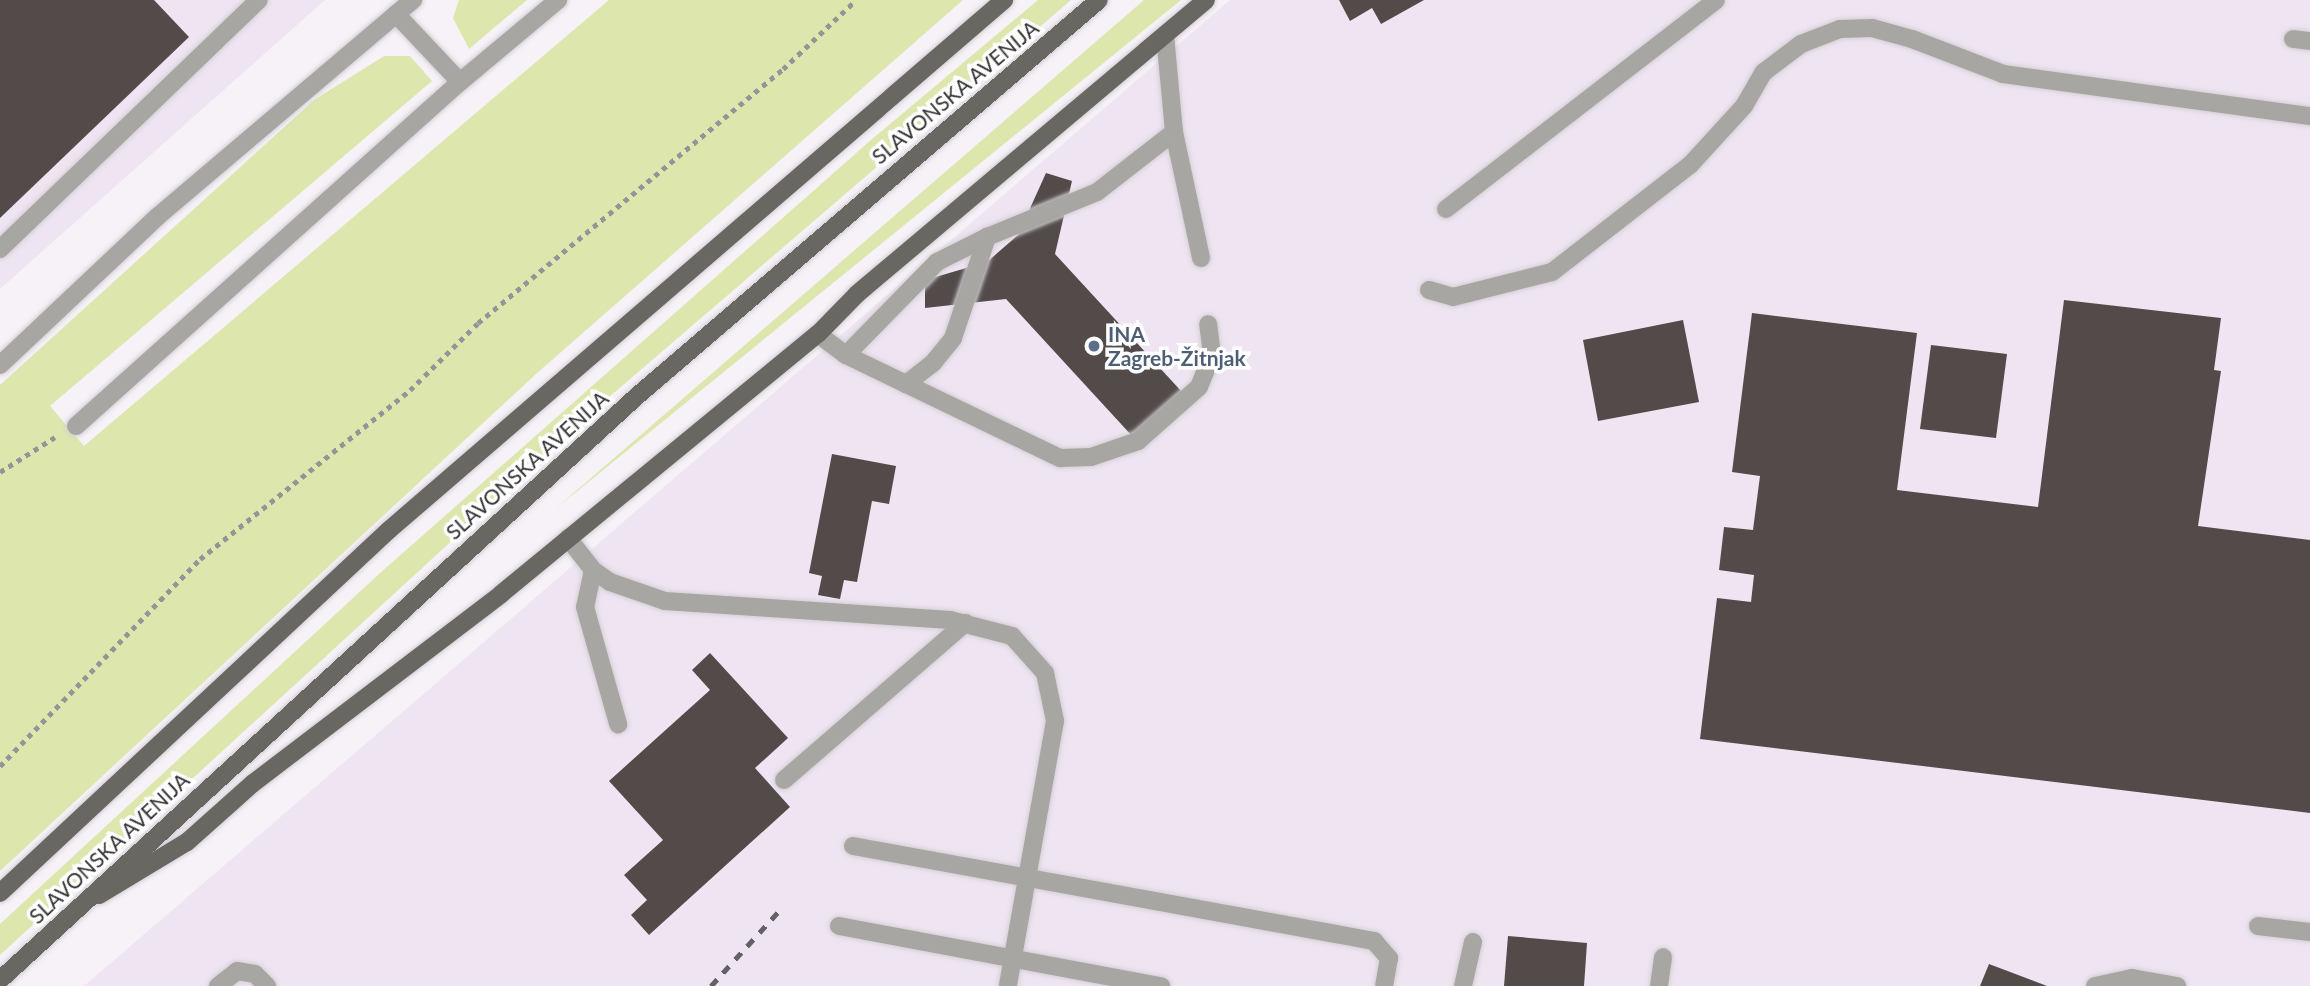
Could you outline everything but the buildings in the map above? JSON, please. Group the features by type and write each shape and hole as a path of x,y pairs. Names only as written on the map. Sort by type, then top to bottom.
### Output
{"main road":[{"name":"SLAVONSKA AVENIJA","path":"0,893 389,530 1004,0"},
{"name":"SLAVONSKA AVENIJA","path":"0,980 637,396 1099,0"},
{"path":"80,905 187,842 252,785 568,538 818,334 857,294 1206,0"}],"street":[{"path":"0,249 259,0"},
{"path":"0,365 157,217 412,0"},
{"path":"76,426 460,82 558,0"},
{"path":"1446,209 1716,0"},
{"path":"396,14 460,82"},
{"path":"1429,290 1453,298 1552,272 1690,165 1744,106 1764,72 1801,44 1840,29 1872,28 1912,38 2003,74 2310,116"},
{"path":"1165,36 1174,132 1201,258"},
{"path":"846,355 937,262 987,237 1097,192 1174,132"},
{"path":"906,384 933,363 953,338 987,237"},
{"path":"818,334 846,355 1060,458 1091,457 1138,441 1199,387 1212,355 1208,324"},
{"path":"568,538 593,570 610,582 665,601 964,623 1012,636 1045,673 1054,695 1055,721 1008,986"},
{"path":"593,570 585,607 618,724"},
{"path":"784,780 964,623"},
{"path":"853,846 1374,941 1389,958 1384,986"},
{"path":"839,926 1161,986"},
{"path":"2258,926 2310,932"},
{"path":"1463,986 1473,942"},
{"path":"1659,986 1663,957"},
{"path":"218,986 237,971 255,974 267,986"},
{"path":"2095,986 2132,978 2177,986"}],"path":[{"path":"0,766 200,559 410,390 478,323 783,69 856,0"},
{"path":"0,472 21,453 76,426"}],"shaded area":[{"path":"0,0 325,0 0,289"},
{"path":"1230,0 2310,0 2310,986 84,986"}],"green space":[{"path":"459,0 527,0 469,49 453,18"},
{"path":"609,0 963,0 536,374 0,871 0,385 314,100 384,56 410,56 432,81 50,406 84,446"},
{"path":"1038,0 1071,0 601,404 0,955 0,924 379,574 871,140"},
{"path":"1144,0 1181,0 554,510"}],"railway":[{"path":"711,986 778,912"}],"place":[{"name":"INA Zagreb-Žitnjak","path":"1094,346"}]}
